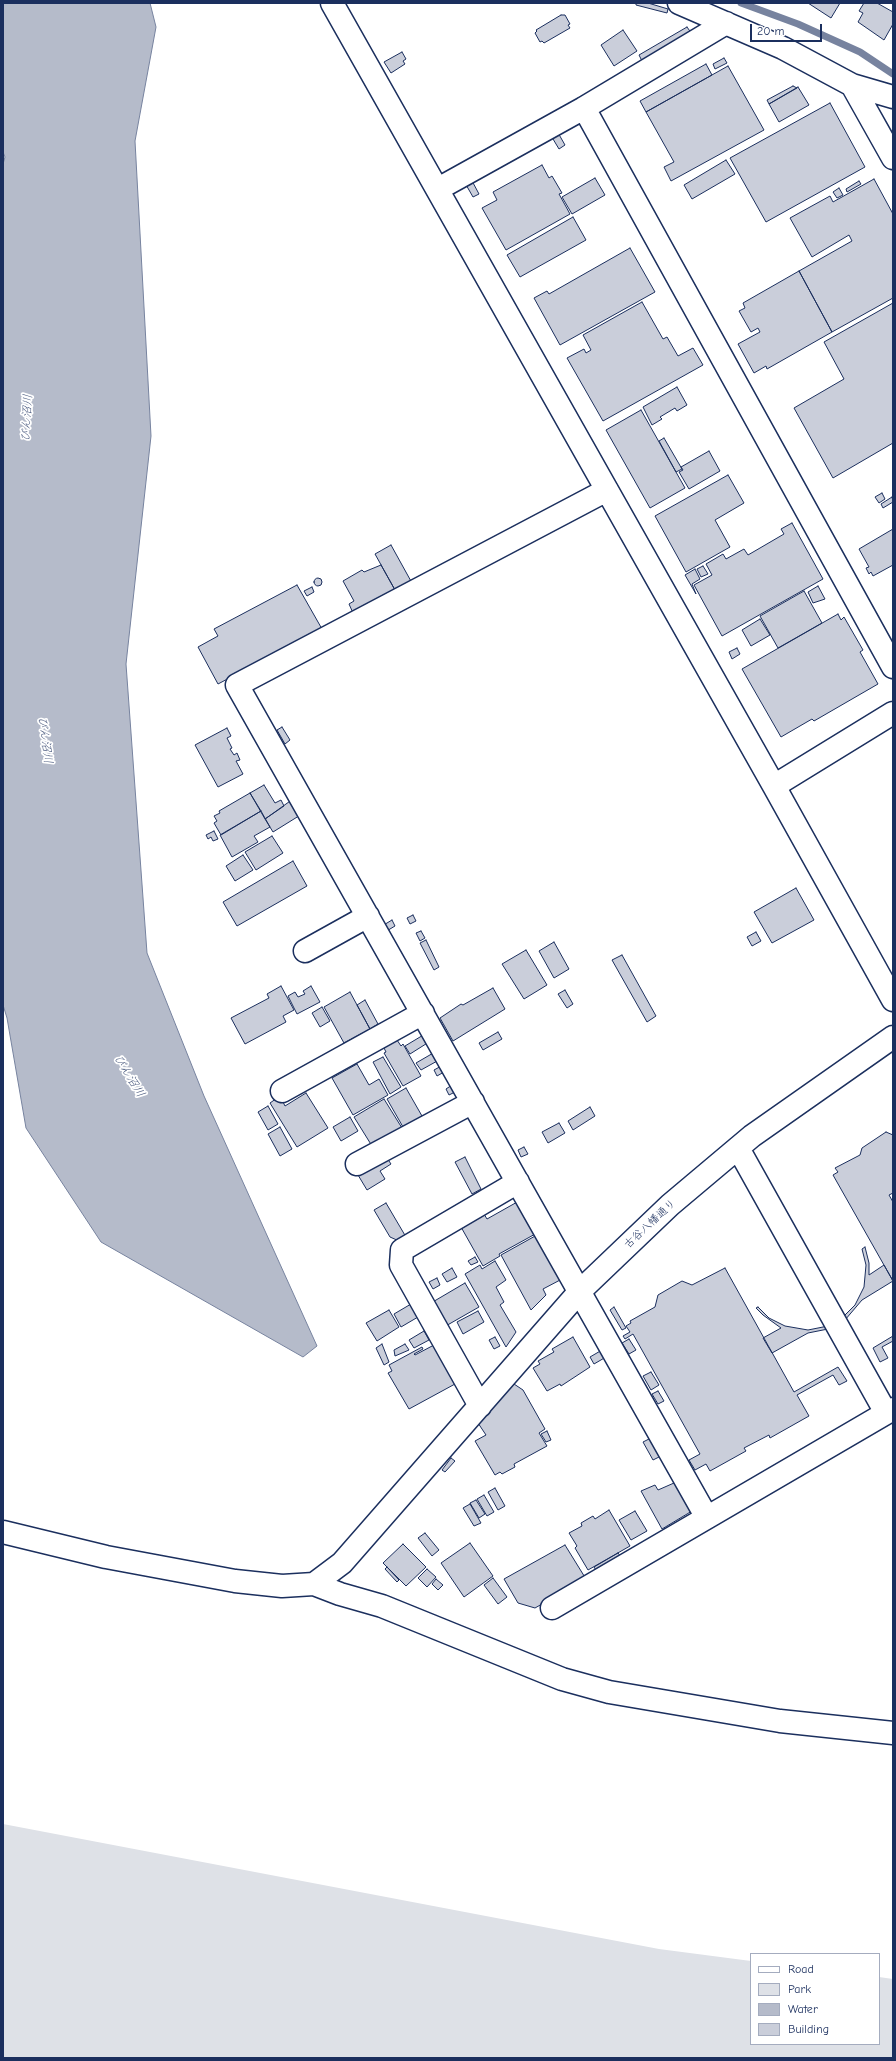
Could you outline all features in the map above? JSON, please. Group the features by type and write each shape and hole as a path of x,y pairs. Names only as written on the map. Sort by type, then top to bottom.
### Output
{"street":[{"path":"332,3 774,786 893,1000"},
{"path":"679,3 783,48 852,85 893,97"},
{"path":"438,189 584,108 726,23"},
{"path":"852,85 893,158"},
{"path":"584,108 893,667"},
{"path":"607,490 237,685 706,1516"},
{"path":"774,786 893,713"},
{"path":"305,951 368,916"},
{"path":"282,1091 422,1013"},
{"name":"古谷八幡通り","path":"314,1584 342,1563 580,1291 670,1205 738,1148 832,1078 893,1036"},
{"path":"357,1164 473,1102"},
{"path":"552,1608 706,1516 890,1411 738,1148"},
{"path":"480,1406 401,1265 402,1250 518,1182"},
{"path":"3,1532 106,1557 235,1581 282,1586 314,1584 340,1594 382,1606 562,1679 609,1692 780,1721 893,1733"}],"green space":[{"path":"3,1824 659,1949 750,1961 750,2045 880,2045 880,1977 893,1979 893,2058 3,2058"}],"water":[{"name":"びん沼川","path":"3,3 150,3 156,27 135,141 151,436 126,664 147,953 204,1096 317,1346 303,1357 101,1242 26,1128 7,1018 3,1005 3,164 5,157 3,152"}],"building":[{"path":"636,3 648,3 668,9 667,13 636,5"},
{"path":"808,3 840,3 831,18"},
{"path":"864,3 877,3 893,12 893,24 884,40 858,22 863,13 859,11"},
{"path":"561,15 565,15 570,24 568,25 570,28 544,43 542,41 540,42 535,33 537,31 536,30"},
{"path":"687,27 692,34 643,63 639,55"},
{"path":"623,30 637,51 614,66 601,45"},
{"path":"402,52 406,59 403,61 405,64 391,73 384,62"},
{"path":"724,58 727,63 715,69 713,64"},
{"path":"706,64 712,75 646,112 640,101"},
{"path":"728,66 764,130 671,181 664,167 674,162 646,112"},
{"path":"793,86 797,88 769,104 767,100"},
{"path":"798,87 809,105 779,122 769,104"},
{"path":"830,103 865,167 766,222 730,158"},
{"path":"557,131 565,145 559,149 550,134"},
{"path":"726,160 735,174 692,199 684,185"},
{"path":"542,165 549,178 552,176 562,193 559,194 570,214 506,250 482,208 497,200 493,192"},
{"path":"595,178 605,195 572,214 562,197"},
{"path":"471,179 479,194 473,197 465,183"},
{"path":"874,179 893,214 893,298 832,332 799,271 852,241 849,235 812,257 790,218 830,196 833,202"},
{"path":"859,181 861,184 847,192 846,189"},
{"path":"839,188 843,195 837,198 833,192"},
{"path":"573,217 586,240 520,277 507,255"},
{"path":"630,248 655,292 560,345 534,298 547,291 549,294"},
{"path":"799,271 832,332 767,369 766,366 754,373 738,344 760,332 758,328 751,332 739,311 745,308 743,303"},
{"path":"642,302 663,339 667,337 678,356 693,348 703,365 603,421 567,358 584,349 586,353 591,350 583,335"},
{"path":"893,303 893,443 833,478 794,408 844,379 824,342"},
{"path":"677,387 687,405 677,411 675,408 660,417 662,419 652,425 643,407"},
{"path":"641,410 685,488 650,508 606,430"},
{"path":"664,438 682,469 676,472 659,441"},
{"path":"709,451 720,471 689,489 679,472 683,470 681,467"},
{"path":"728,475 744,503 715,520 730,547 686,572 655,516"},
{"path":"882,493 885,499 879,503 875,497"},
{"path":"892,497 893,502 883,508 881,504"},
{"path":"792,523 823,579 722,636 694,585 712,575 706,564 723,554 726,559 744,549 748,555 784,534 781,529"},
{"path":"893,529 893,565 873,576 871,572 869,574 866,568 869,567 859,549"},
{"path":"391,545 412,583 395,590 375,554"},
{"path":"381,565 395,590 353,613 349,604 354,601 343,581 362,570 364,572"},
{"path":"703,566 708,574 701,577 697,569"},
{"path":"695,569 700,579 692,584 696,594 685,575"},
{"path":"316,578 320,578 322,582 320,586 316,586 314,584 314,580"},
{"path":"297,585 322,629 218,684 198,647 218,636 214,629"},
{"path":"818,586 825,599 813,603 808,592"},
{"path":"312,587 314,592 307,596 304,591"},
{"path":"804,591 822,623 778,648 760,616"},
{"path":"838,614 841,620 844,617 863,650 860,652 878,684 814,721 812,719 781,737 742,669"},
{"path":"760,619 770,635 751,646 742,630"},
{"path":"737,648 740,654 732,659 729,652"},
{"path":"282,727 290,740 285,744 277,730"},
{"path":"227,728 231,736 227,738 232,748 230,749 234,755 237,753 240,760 236,761 243,774 218,787 195,745"},
{"path":"264,785 275,803 281,800 284,806 265,819 250,793"},
{"path":"250,793 261,811 221,835 214,823 217,821 214,816 220,813 219,811"},
{"path":"293,799 302,814 273,832 265,819"},
{"path":"261,811 270,827 254,836 258,842 232,857 220,835"},
{"path":"214,831 218,839 213,841 211,837 208,839 206,835"},
{"path":"272,836 283,853 256,870 245,852"},
{"path":"243,855 253,870 235,881 226,866"},
{"path":"293,861 307,886 237,926 223,902"},
{"path":"796,888 814,920 772,943 754,912"},
{"path":"413,915 416,921 410,924 407,918"},
{"path":"392,920 395,926 385,932 382,926"},
{"path":"421,931 425,938 420,941 416,933"},
{"path":"756,932 761,941 752,946 747,937"},
{"path":"426,940 439,967 434,970 420,943"},
{"path":"554,942 569,969 554,978 539,951"},
{"path":"526,950 547,985 524,999 502,964"},
{"path":"622,955 656,1016 647,1022 612,960"},
{"path":"281,986 294,1010 283,1016 286,1022 245,1044 231,1018 269,998 267,994"},
{"path":"311,986 320,1002 297,1014 288,996 295,992 298,997 305,994 303,991"},
{"path":"493,988 505,1009 453,1041 440,1018 461,1004 463,1005"},
{"path":"565,990 573,1004 567,1008 558,994"},
{"path":"350,992 370,1029 344,1043 324,1007"},
{"path":"365,1000 378,1024 370,1029 357,1005"},
{"path":"322,1007 330,1021 320,1027 312,1013"},
{"path":"498,1032 502,1039 483,1050 479,1043"},
{"path":"425,1034 429,1042 410,1054 405,1046"},
{"path":"397,1040 401,1046 403,1044 421,1076 403,1086 384,1053 386,1052 384,1048"},
{"path":"435,1052 439,1060 421,1070 416,1063"},
{"path":"383,1057 401,1087 390,1094 373,1062"},
{"path":"357,1064 369,1085 379,1079 388,1095 353,1115 332,1078"},
{"path":"445,1064 459,1090 449,1095 446,1089 452,1085 444,1072 437,1076 434,1070"},
{"path":"406,1088 422,1116 403,1127 387,1099"},
{"path":"306,1093 328,1128 297,1147 270,1103 280,1096 285,1106"},
{"path":"384,1099 402,1128 372,1146 354,1117"},
{"path":"268,1106 278,1124 268,1130 258,1112"},
{"path":"590,1107 595,1116 573,1130 568,1121"},
{"path":"350,1117 358,1131 341,1141 333,1127"},
{"path":"559,1123 565,1133 548,1143 542,1132"},
{"path":"280,1127 292,1149 280,1156 268,1134"},
{"path":"886,1132 893,1135 893,1193 889,1195 893,1202 893,1281 833,1175 838,1172 835,1168 860,1155 862,1148"},
{"path":"524,1147 528,1154 521,1157 518,1150"},
{"path":"465,1157 481,1189 472,1194 455,1162"},
{"path":"387,1158 391,1164 380,1171 385,1179 367,1190 358,1175"},
{"path":"519,1201 537,1233 499,1254 500,1256 483,1266 461,1227 484,1214 487,1219"},
{"path":"386,1203 406,1237 399,1241 390,1237 374,1210"},
{"path":"537,1235 562,1279 543,1289 546,1295 531,1310 501,1255"},
{"path":"865,1247 869,1263 869,1275 884,1265 893,1281 862,1300 845,1320 843,1317 855,1305 864,1287 866,1265 862,1249"},
{"path":"475,1257 478,1262 471,1265 468,1261"},
{"path":"495,1261 506,1280 496,1287 504,1302 500,1305 516,1332 506,1347 465,1274 480,1265 482,1269"},
{"path":"452,1268 457,1277 447,1282 442,1274"},
{"path":"725,1268 794,1392 838,1367 847,1381 839,1385 833,1375 797,1395 809,1416 770,1438 769,1435 744,1448 746,1451 710,1471 706,1464 695,1470 689,1460 700,1454 633,1334 625,1339 623,1336 630,1332 626,1326 631,1323 630,1321 655,1307 658,1295 682,1281 692,1285"},
{"path":"437,1278 440,1285 433,1289 429,1282"},
{"path":"465,1283 479,1307 444,1327 431,1303"},
{"path":"411,1304 418,1317 401,1327 394,1314"},
{"path":"614,1307 626,1328 622,1330 610,1310"},
{"path":"758,1307 769,1318 785,1326 808,1330 828,1326 828,1329 808,1333 772,1353 763,1338 781,1328 763,1315 756,1308"},
{"path":"389,1310 399,1327 377,1341 366,1323"},
{"path":"478,1311 484,1322 463,1334 457,1322"},
{"path":"424,1331 429,1340 414,1348 409,1340"},
{"path":"893,1336 893,1341 882,1347 888,1358 880,1362 873,1348"},
{"path":"495,1337 500,1346 494,1349 489,1340"},
{"path":"573,1337 590,1367 561,1386 560,1384 547,1391 533,1368 540,1364 538,1361 554,1352 552,1349"},
{"path":"629,1339 636,1350 629,1354 622,1343"},
{"path":"382,1344 389,1362 384,1365 376,1348"},
{"path":"405,1344 409,1350 395,1356 394,1350"},
{"path":"434,1345 455,1384 409,1409 388,1373 392,1371 389,1365 422,1347 423,1349 414,1354 415,1355"},
{"path":"602,1350 606,1357 594,1364 590,1357"},
{"path":"651,1372 659,1385 651,1390 643,1376"},
{"path":"514,1384 523,1390 545,1429 539,1433 547,1446 514,1464 515,1467 502,1474 500,1472 495,1475 475,1441 486,1435 478,1423"},
{"path":"658,1391 664,1401 658,1404 652,1394"},
{"path":"547,1431 551,1440 546,1442 541,1434"},
{"path":"651,1438 661,1456 653,1460 643,1442"},
{"path":"451,1458 455,1461 445,1472 442,1470"},
{"path":"674,1483 692,1511 662,1529 641,1491 655,1485 658,1490"},
{"path":"495,1488 505,1506 498,1510 488,1492"},
{"path":"484,1495 494,1512 487,1516 477,1499"},
{"path":"476,1500 485,1514 479,1518 470,1503"},
{"path":"470,1504 481,1523 474,1526 463,1508"},
{"path":"609,1510 630,1546 588,1570 575,1548 577,1546 569,1533 582,1526 581,1523 593,1516 595,1519"},
{"path":"635,1511 647,1531 631,1540 619,1520"},
{"path":"425,1533 439,1550 432,1556 418,1538"},
{"path":"470,1543 493,1576 464,1597 441,1563"},
{"path":"403,1544 426,1567 406,1586 383,1563"},
{"path":"565,1545 586,1579 535,1608 518,1603 504,1579"},
{"path":"618,1553 622,1558 597,1572 594,1567"},
{"path":"387,1567 399,1580 397,1582 385,1569"},
{"path":"427,1569 436,1577 427,1587 418,1578"},
{"path":"493,1578 507,1597 498,1604 484,1585"},
{"path":"436,1579 443,1585 438,1590 432,1584"}],"waterway":[{"path":"741,3 798,24 860,52 893,74"}]}
